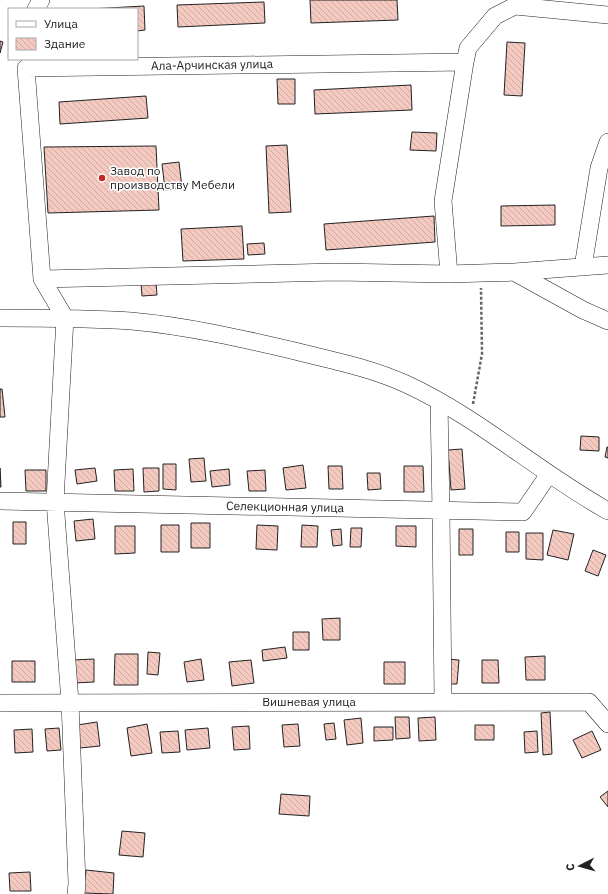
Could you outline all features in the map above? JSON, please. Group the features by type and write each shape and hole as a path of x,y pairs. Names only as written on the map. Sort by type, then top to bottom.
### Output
{"street":[{"path":"449,274 444,201 468,48 495,16 515,6 608,15"},
{"name":"Ала-Арчинская улица","path":"65,318 42,278 27,63 465,62"},
{"path":"583,267 599,168 608,142"},
{"path":"42,278 335,272 449,274 514,272 608,265"},
{"path":"514,272 583,310 608,321"},
{"path":"0,318 65,318 132,321 199,331 275,347 366,369 406,384 470,420 586,499 608,511"},
{"path":"65,318 55,501 70,702 77,883 76,894"},
{"path":"439,402 443,702"},
{"name":"Селекционная улица","path":"0,501 522,512 549,474"},
{"name":"Вишневая улица","path":"0,703 589,702 608,724"}],"path":[{"path":"470,420 482,354 480,273"}],"building":[{"path":"310,0 397,0 398,20 311,23"},
{"path":"264,2 265,23 178,27 177,5"},
{"path":"144,6 145,30 138,31 138,8 107,8"},
{"path":"0,41 3,42 0,53"},
{"path":"507,42 525,43 522,96 504,95"},
{"path":"277,79 295,79 295,104 278,104"},
{"path":"411,85 412,110 315,114 314,90"},
{"path":"146,96 148,118 60,124 59,102"},
{"path":"412,132 437,133 436,151 410,150"},
{"path":"287,145 291,212 269,213 266,146"},
{"name":"Завод по производству Мебели","path":"156,146 159,210 48,213 44,147"},
{"path":"179,162 182,188 165,190 162,164"},
{"path":"555,205 555,225 501,226 501,206"},
{"path":"434,216 435,242 326,250 324,224"},
{"path":"242,226 244,259 183,261 181,229"},
{"path":"264,243 265,254 248,255 247,244"},
{"path":"156,282 157,295 142,296 141,284"},
{"path":"0,389 2,389 5,417 0,417"},
{"path":"581,436 599,437 599,451 580,450"},
{"path":"608,447 608,458 605,457"},
{"path":"462,449 465,489 451,490 448,450"},
{"path":"204,458 206,481 191,482 189,459"},
{"path":"163,464 176,464 176,490 163,489"},
{"path":"303,465 306,488 286,490 283,468"},
{"path":"328,466 342,466 343,489 329,489"},
{"path":"404,466 423,466 424,492 404,492"},
{"path":"95,468 97,481 77,484 75,470"},
{"path":"143,468 159,468 159,491 144,492"},
{"path":"133,469 134,491 115,491 114,470"},
{"path":"229,469 230,485 212,487 210,471"},
{"path":"25,470 46,470 46,491 26,491"},
{"path":"265,470 266,491 249,491 247,471"},
{"path":"367,473 380,473 381,489 368,490"},
{"path":"93,519 95,539 76,541 74,521"},
{"path":"13,522 26,522 26,544 13,544"},
{"path":"191,523 210,523 210,548 191,548"},
{"path":"161,525 179,525 179,552 161,552"},
{"path":"257,525 278,526 277,550 256,549"},
{"path":"302,525 318,526 317,547 301,547"},
{"path":"115,526 135,526 135,553 115,554"},
{"path":"396,526 416,526 416,547 396,546"},
{"path":"351,528 362,528 361,547 350,547"},
{"path":"341,529 342,545 333,546 331,530"},
{"path":"459,529 473,529 473,555 459,555"},
{"path":"553,530 574,534 568,560 547,555"},
{"path":"506,532 519,532 519,552 506,552"},
{"path":"526,533 543,533 543,560 526,559"},
{"path":"593,550 606,555 598,576 585,571"},
{"path":"340,618 340,640 323,640 322,619"},
{"path":"293,632 309,632 309,650 293,650"},
{"path":"285,647 287,658 263,661 262,650"},
{"path":"148,652 160,653 158,675 147,674"},
{"path":"115,654 138,654 138,685 114,685"},
{"path":"545,656 545,680 526,680 525,657"},
{"path":"94,659 94,682 74,683 73,660"},
{"path":"201,659 204,680 187,682 184,662"},
{"path":"446,659 459,660 457,684 445,684"},
{"path":"251,660 254,683 232,686 229,662"},
{"path":"482,660 498,660 499,683 482,683"},
{"path":"12,661 35,661 35,682 12,682"},
{"path":"384,662 405,662 405,684 384,684"},
{"path":"550,712 552,754 543,755 541,713"},
{"path":"395,717 409,717 410,738 396,739"},
{"path":"435,717 436,740 419,741 418,718"},
{"path":"361,718 363,743 347,745 344,720"},
{"path":"97,722 100,746 80,748 77,725"},
{"path":"334,723 336,739 326,740 324,724"},
{"path":"147,724 152,753 131,756 127,728"},
{"path":"298,724 300,746 284,747 282,725"},
{"path":"475,725 494,725 494,740 475,740"},
{"path":"249,726 250,749 234,750 232,727"},
{"path":"374,727 393,727 393,740 374,741"},
{"path":"59,728 61,750 47,751 45,729"},
{"path":"208,728 210,748 187,750 185,730"},
{"path":"32,729 33,752 15,753 14,730"},
{"path":"178,731 180,752 162,753 160,732"},
{"path":"537,731 538,752 525,753 524,732"},
{"path":"592,731 601,750 582,758 573,740"},
{"path":"608,791 608,807 600,797"},
{"path":"281,794 310,796 309,816 279,814"},
{"path":"122,831 145,833 143,857 119,855"},
{"path":"86,870 114,873 113,894 84,893"},
{"path":"30,872 31,891 10,891 9,873"}],"place":[{"name":"Завод по производству Мебели","path":"102,178"}]}
